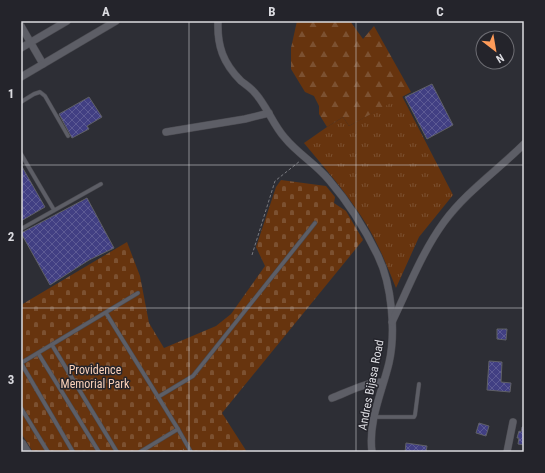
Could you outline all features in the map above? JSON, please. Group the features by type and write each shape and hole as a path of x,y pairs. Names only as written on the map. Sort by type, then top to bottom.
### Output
{"street":[{"path":"25,21 21,24 43,64"},
{"path":"21,48 67,21"},
{"path":"21,77 116,21"},
{"name":"Andres Bijasa Road","path":"218,21 218,44 224,57 241,80 254,92 284,138 321,171 333,185 358,221 378,256 388,290 392,322 389,363 374,417 371,439 372,452"},
{"path":"166,132 245,119 269,113"},
{"path":"392,322 419,264 444,222 470,193 524,144"},
{"path":"332,398 368,384 383,382"},
{"path":"507,452 513,422"},
{"path":"21,444 26,452"}],"lane":[{"path":"21,102 40,92 45,96 68,136"},
{"path":"21,154 54,210"},
{"path":"21,229 101,184"},
{"path":"158,397 193,376 315,223"},
{"path":"73,452 21,363 138,293"},
{"path":"106,313 191,452"},
{"path":"52,345 117,452"},
{"path":"38,353 98,452"},
{"path":"374,417 414,417 419,384"},
{"path":"21,408 48,452"},
{"path":"140,452 178,429"}],"path":[{"path":"252,255 275,182 304,156"}],"green space":[{"path":"297,21 350,21 363,39 374,26 411,92 349,126 343,117 327,127 319,114 319,106 314,96 305,92 291,69 291,48"},
{"path":"402,96 453,195 419,237 396,288 380,251 366,224 341,188 304,143 343,117 349,126"},
{"name":"Providence Memorial Park","path":"281,180 326,186 335,197 334,203 346,211 363,240 222,413 247,452 33,452 21,433 21,305 127,242 140,276 149,323 164,348 216,326 231,314 265,266 256,247 276,187"}],"building":[{"path":"432,84 453,125 427,139 405,97"},
{"path":"89,97 102,117 87,126 89,129 72,138 59,114"},
{"path":"21,165 45,207 21,221"},
{"path":"87,198 114,248 89,260 50,285 21,233"},
{"path":"497,329 507,329 506,340 497,339"},
{"path":"489,361 502,362 501,382 511,383 510,392 487,390"},
{"path":"479,423 489,426 486,436 476,433"},
{"path":"522,427 524,427 524,445 518,444 519,438 517,438"},
{"path":"406,443 427,446 426,452 405,452"}]}
